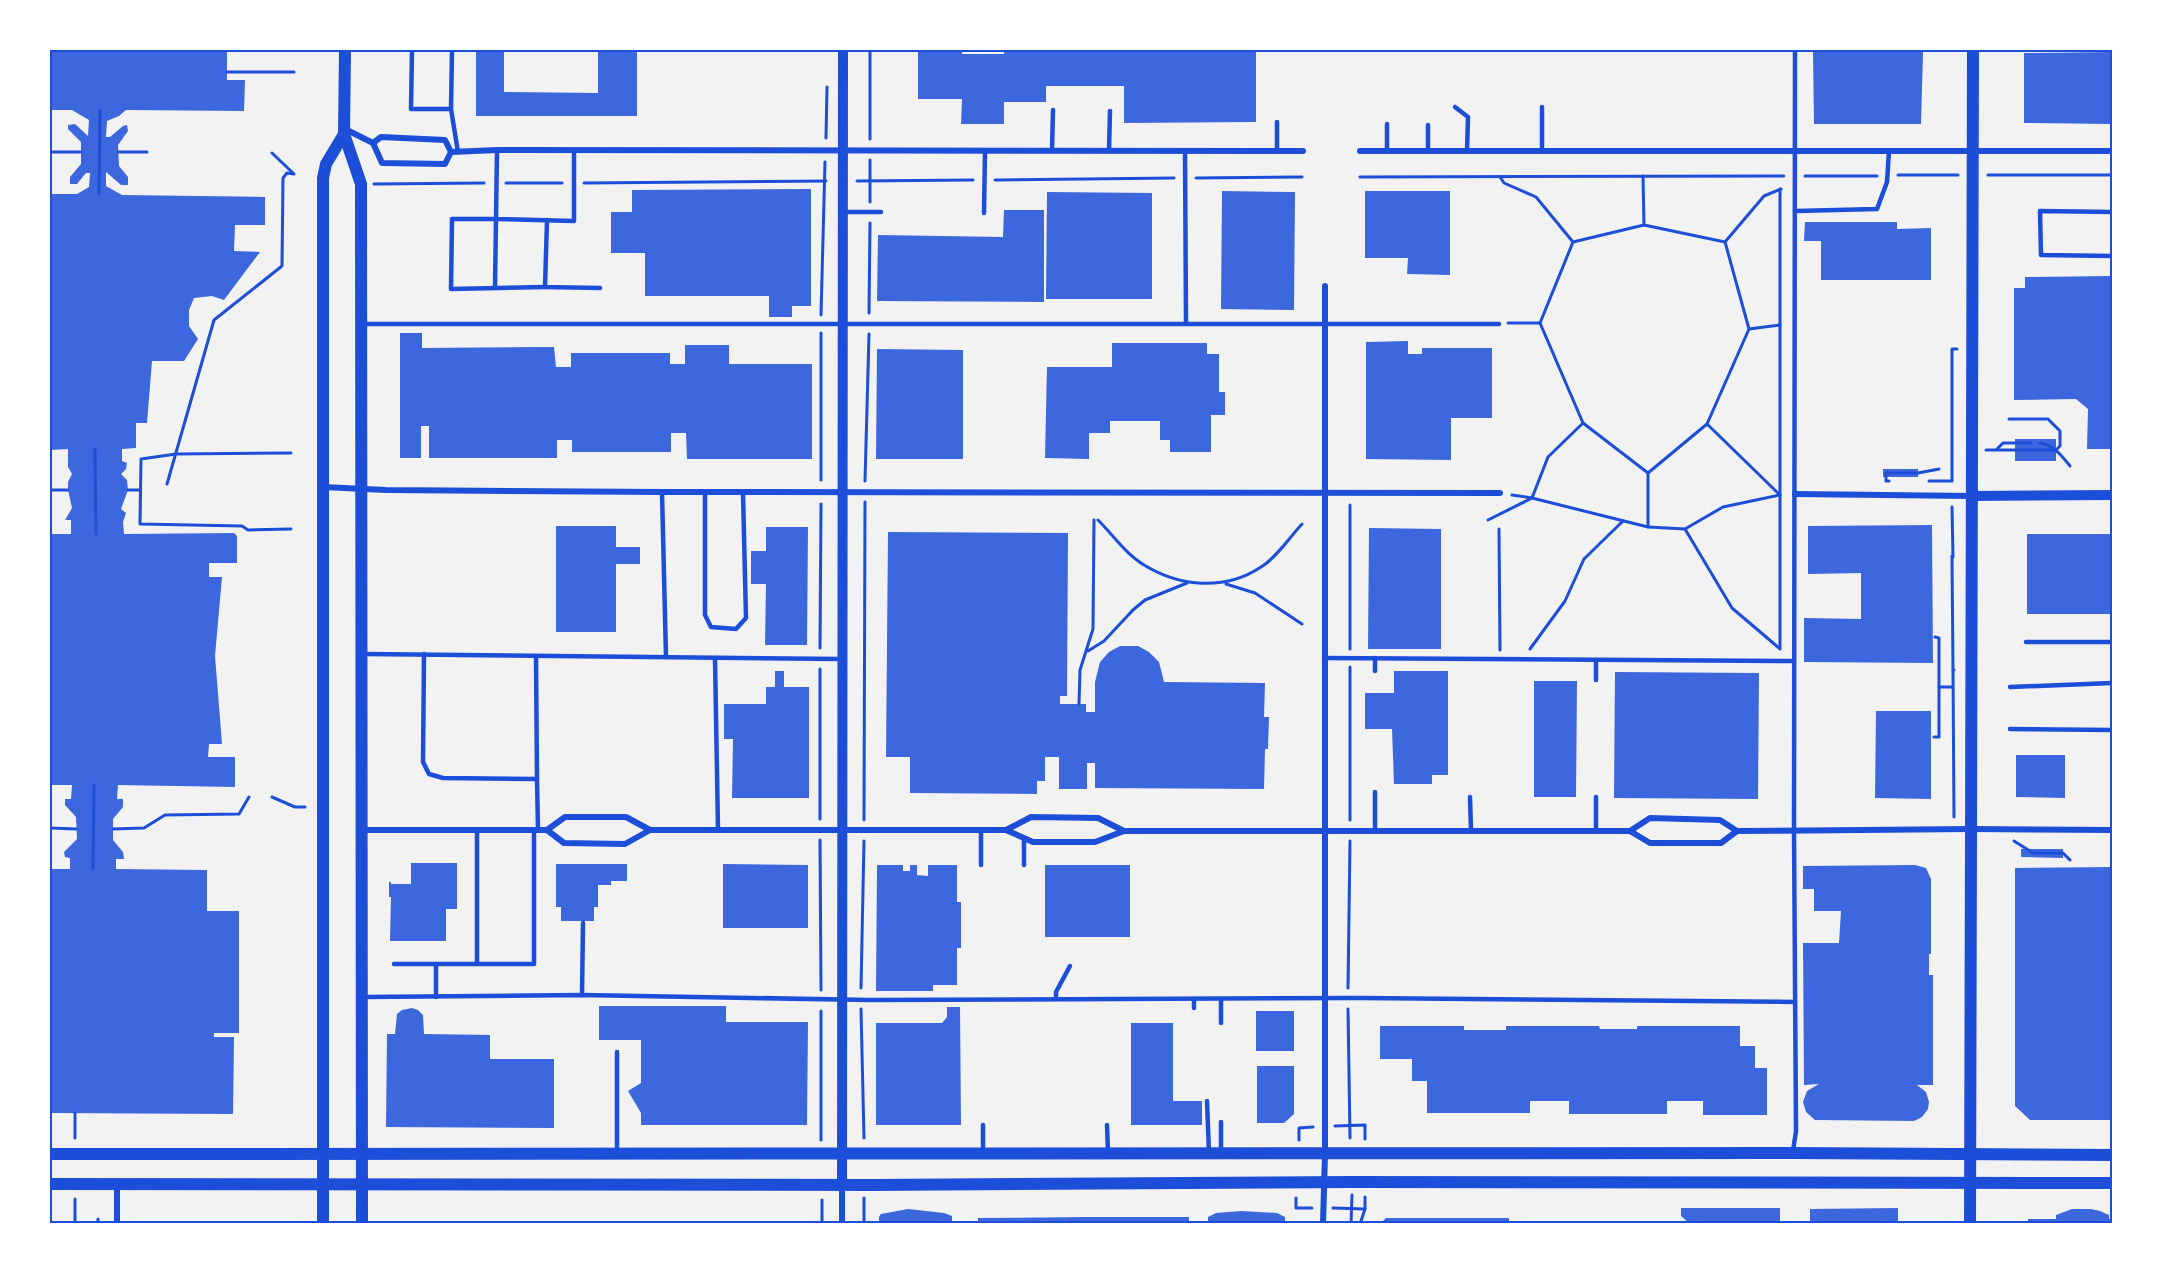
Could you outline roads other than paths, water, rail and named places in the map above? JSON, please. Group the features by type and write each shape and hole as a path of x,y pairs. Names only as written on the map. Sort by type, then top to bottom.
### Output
{"main road":[{"path":"345,50 344,131 361,184 362,1224"},
{"path":"1970,1224 1973,50"},
{"path":"323,1224 323,178 326,164 344,131"},
{"path":"50,1154 1793,1153 2112,1155"},
{"path":"50,1184 2112,1183"}],"street":[{"path":"842,1224 844,999 841,830 843,50"},
{"path":"344,131 373,143 382,163 445,164 455,152 497,150 1303,151"},
{"path":"373,143 381,137 445,140 455,152"},
{"path":"1360,151 2112,151"},
{"path":"1323,1224 1325,1154 1325,286"},
{"path":"323,487 662,492 1500,493"},
{"path":"1795,494 2112,495"},
{"path":"1006,830 1031,816 1098,818 1124,831"},
{"path":"362,830 547,830 565,817 626,817 650,830 1006,830 1034,842 1095,842 1124,831 1630,831 1650,843 1721,843 1737,831"},
{"path":"1630,831 1650,818 1720,820 1737,831 2112,830"},
{"path":"547,830 564,843 625,844 650,830"},
{"path":"117,1183 117,1224"}],"lane":[{"path":"412,50 411,109 451,110"},
{"path":"452,50 451,110 455,152"},
{"path":"1793,1153 1796,1131 1795,50"},
{"path":"1455,107 1468,117 1467,151"},
{"path":"1542,107 1542,151"},
{"path":"1052,151 1053,110"},
{"path":"1109,151 1110,111"},
{"path":"1277,123 1277,151"},
{"path":"1387,124 1387,151"},
{"path":"1428,125 1428,151"},
{"path":"495,288 497,150"},
{"path":"574,150 574,221 452,219 451,289 600,288"},
{"path":"984,213 985,151"},
{"path":"1185,151 1186,323"},
{"path":"1795,211 1877,209 1888,176 1889,151"},
{"path":"2112,212 2040,211 2041,255 2112,256"},
{"path":"843,212 881,212"},
{"path":"545,287 547,220"},
{"path":"361,324 1499,324"},
{"path":"662,492 666,657"},
{"path":"705,492 705,615 711,627 736,629 746,618 744,492"},
{"path":"2026,642 2112,642"},
{"path":"361,654 843,659"},
{"path":"424,654 423,762 429,774 443,778 537,779"},
{"path":"394,964 534,964 536,656"},
{"path":"715,658 718,830"},
{"path":"1324,658 1794,661"},
{"path":"1375,658 1375,671"},
{"path":"1470,659 1470,668"},
{"path":"1509,659 1509,668"},
{"path":"1596,660 1596,680"},
{"path":"2010,687 2112,683"},
{"path":"2010,729 2112,730"},
{"path":"1375,792 1375,831"},
{"path":"1470,796 1471,831"},
{"path":"1596,797 1596,831"},
{"path":"477,829 477,964"},
{"path":"981,830 981,865"},
{"path":"1024,838 1024,865"},
{"path":"582,995 583,923"},
{"path":"436,964 436,997"},
{"path":"1056,999 1056,992 1070,966"},
{"path":"981,991 982,1007"},
{"path":"1023,992 1023,999"},
{"path":"1150,993 1150,999"},
{"path":"1190,993 1194,1008"},
{"path":"362,997 582,995 821,999 1221,999 1233,996 1276,996 1348,999 1795,1002"},
{"path":"1109,999 1109,1008"},
{"path":"1221,999 1221,1023"},
{"path":"617,1052 617,1153"},
{"path":"1207,1101 1215,1153"},
{"path":"1215,1153 1221,1122"},
{"path":"983,1125 983,1153"},
{"path":"1107,1125 1108,1153"}]}
